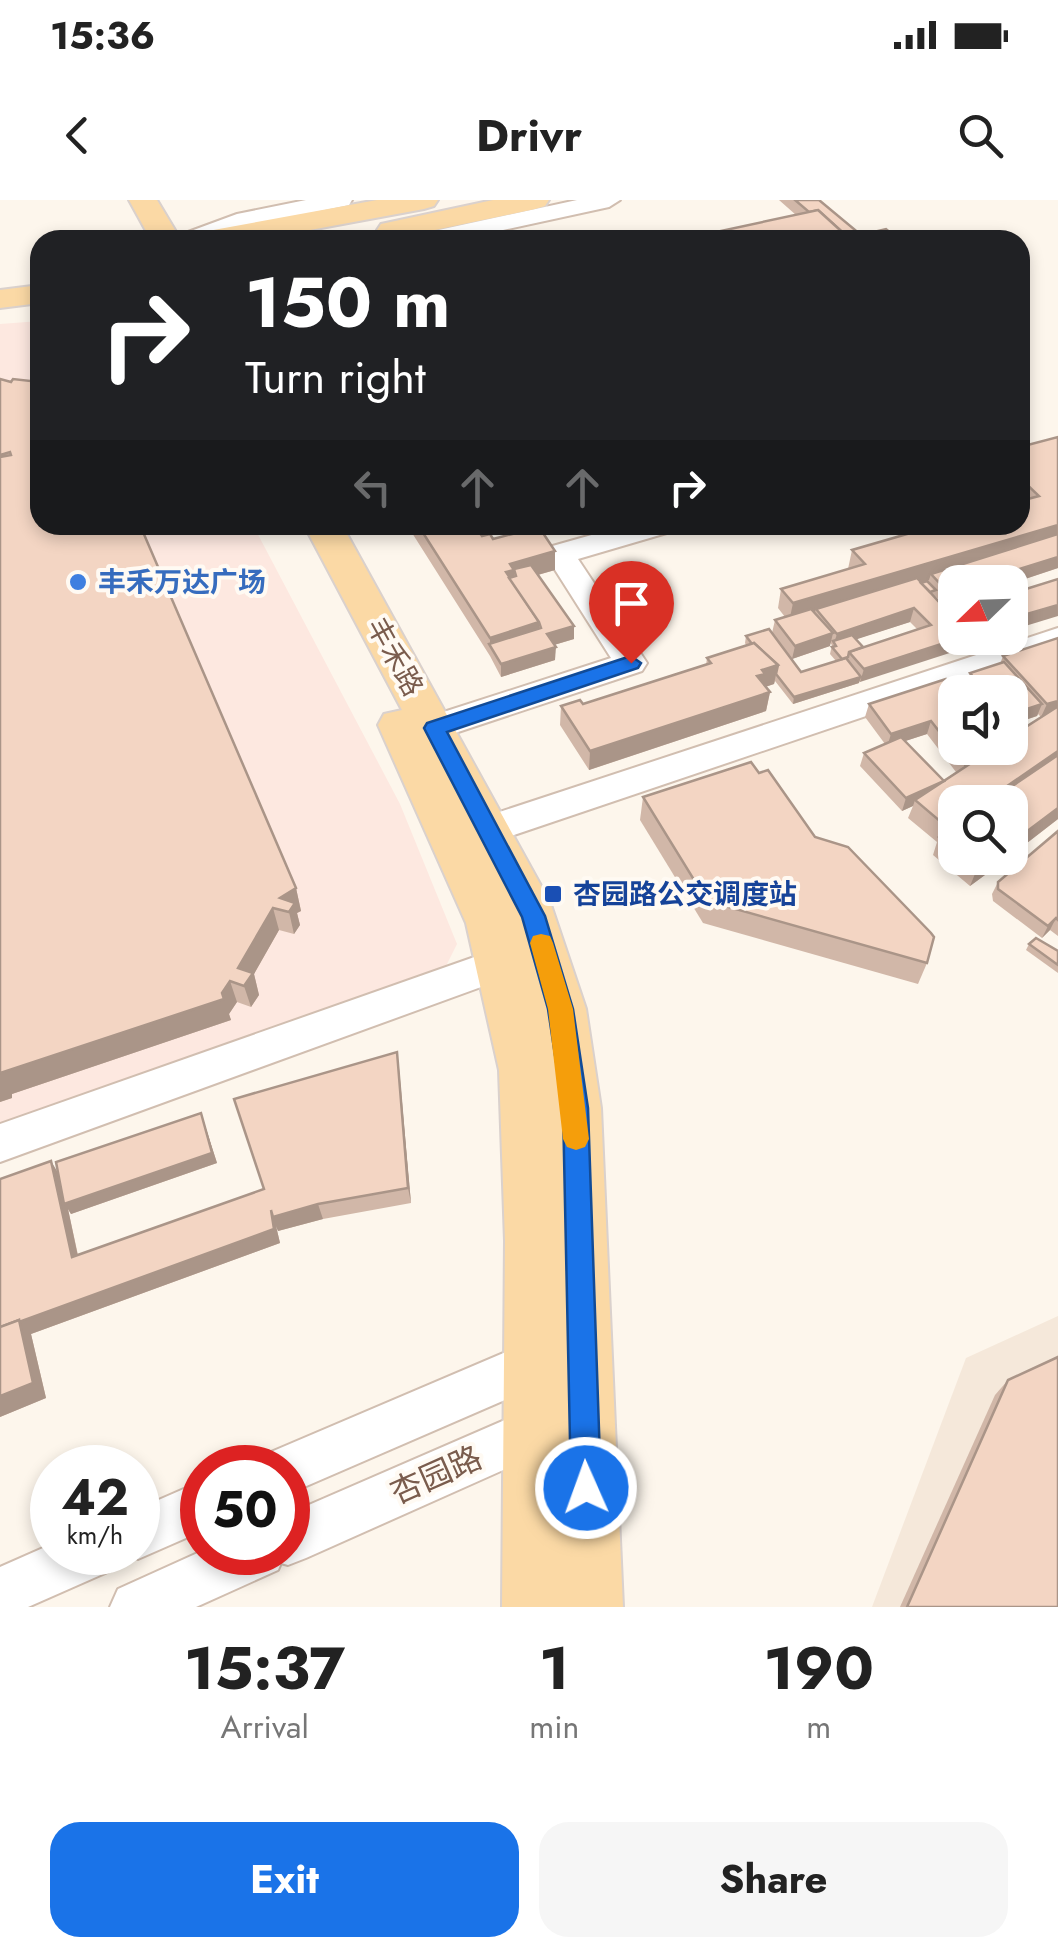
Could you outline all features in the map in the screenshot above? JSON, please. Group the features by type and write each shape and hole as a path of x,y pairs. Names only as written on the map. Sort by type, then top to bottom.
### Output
{"main road":[{"path":"112,200 128,230"},
{"path":"143,200 160,230"},
{"path":"262,230 424,200"},
{"path":"392,230 535,200"},
{"path":"0,270 30,266"},
{"path":"0,299 30,295"},
{"name":"丰禾路","path":"295,535 401,728 472,836 534,916 560,1009 575,1108 590,1607"},
{"name":"丰禾路","path":"328,535 434,728 472,836 525,1070 533,1242 535,1607"}],"street":[{"path":"215,230 244,219 341,200"},
{"path":"471,230 609,200"},
{"path":"434,728 631,663 560,554 626,535"},
{"path":"472,836 1058,639"},
{"path":"0,1142 500,964"},
{"path":"310,1460 582,1342"},
{"name":"杏园路","path":"310,1530 584,1410"},
{"path":"0,1593 41,1575"},
{"path":"136,1607 208,1575"}],"shaded area":[{"name":"丰禾万达广场","path":"30,322 30,535 258,535 400,804 457,944 443,972 0,1131 0,324"},
{"path":"1058,1316 1058,1607 872,1607 966,1358"}],"building":[{"path":"795,200 819,200 855,230 840,230 818,210 809,212"},
{"path":"818,210 840,230 725,230"},
{"path":"0,379 30,381 30,535 144,535 296,888 280,898 295,903 289,912 273,908 238,968 253,973 244,986 230,981 222,993 224,999 0,1073 0,457 11,455 0,455"},
{"path":"1058,437 1058,525 1030,533 1030,498 1039,496 1030,487 1030,444"},
{"path":"1058,534 1058,557 1028,566 960,565"},
{"path":"424,535 491,535 493,539 544,535 555,551 510,564 514,570 506,572 539,622 490,638"},
{"path":"904,535 1024,535 793,603 781,589 865,564 852,550"},
{"path":"531,565 574,626 547,634 556,647 501,664 489,644 541,628 509,578 516,576 514,569"},
{"path":"917,578 938,601 938,645 864,669 849,652 931,625 914,608 837,634 816,609"},
{"path":"1058,579 1058,605 1028,614 1028,588"},
{"path":"927,581 936,590 930,592 921,583"},
{"path":"811,609 833,633 795,646 775,620"},
{"path":"769,629 801,672 846,658 861,677 794,697 776,674 778,665 746,636"},
{"path":"852,635 863,647 842,659 832,647 836,646 833,641"},
{"path":"1058,638 1058,701 1047,704 1028,683 1028,675 1020,675 1003,656 1028,655 1028,648"},
{"path":"754,643 778,665 757,676 770,692 590,751 561,706 580,700 583,704 711,663 707,658"},
{"path":"1004,662 1016,675 972,675"},
{"path":"938,682 938,730 931,721 891,734 869,704"},
{"path":"1028,689 1042,704 1028,709"},
{"path":"1057,707 1058,751 1009,785 938,785 938,820 915,800 968,765 1028,765 1028,726"},
{"path":"901,737 944,781 906,798 864,753"},
{"path":"1058,755 1058,808 1028,830 1028,785 1014,785"},
{"path":"751,762 759,773 768,770 815,837 848,847 931,933 934,937 927,963 707,901 643,797"},
{"path":"1058,831 1058,920 1048,926 998,889 998,882 1006,875 1028,875 1028,856"},
{"path":"1036,938 1058,951 1058,965 1029,944"},
{"path":"397,1052 408,1188 318,1204 273,1217 271,1210 274,1229 0,1327 0,1179 51,1161 72,1257 264,1189 234,1099"},
{"path":"201,1113 212,1153 64,1204 56,1162"},
{"path":"19,1320 33,1383 0,1396 0,1327"},
{"path":"1058,1357 1058,1607 907,1607 1008,1380"}],"slow traffic":[{"path":"541,943 560,1009 576,1139"}],"place":[{"name":"丰禾万达广场","path":"78,582"},
{"name":"杏园路公交调度站","path":"553,894"}],"route":[{"path":"586,1488 575,1108 560,1009 534,916 434,728 631,663"}]}
